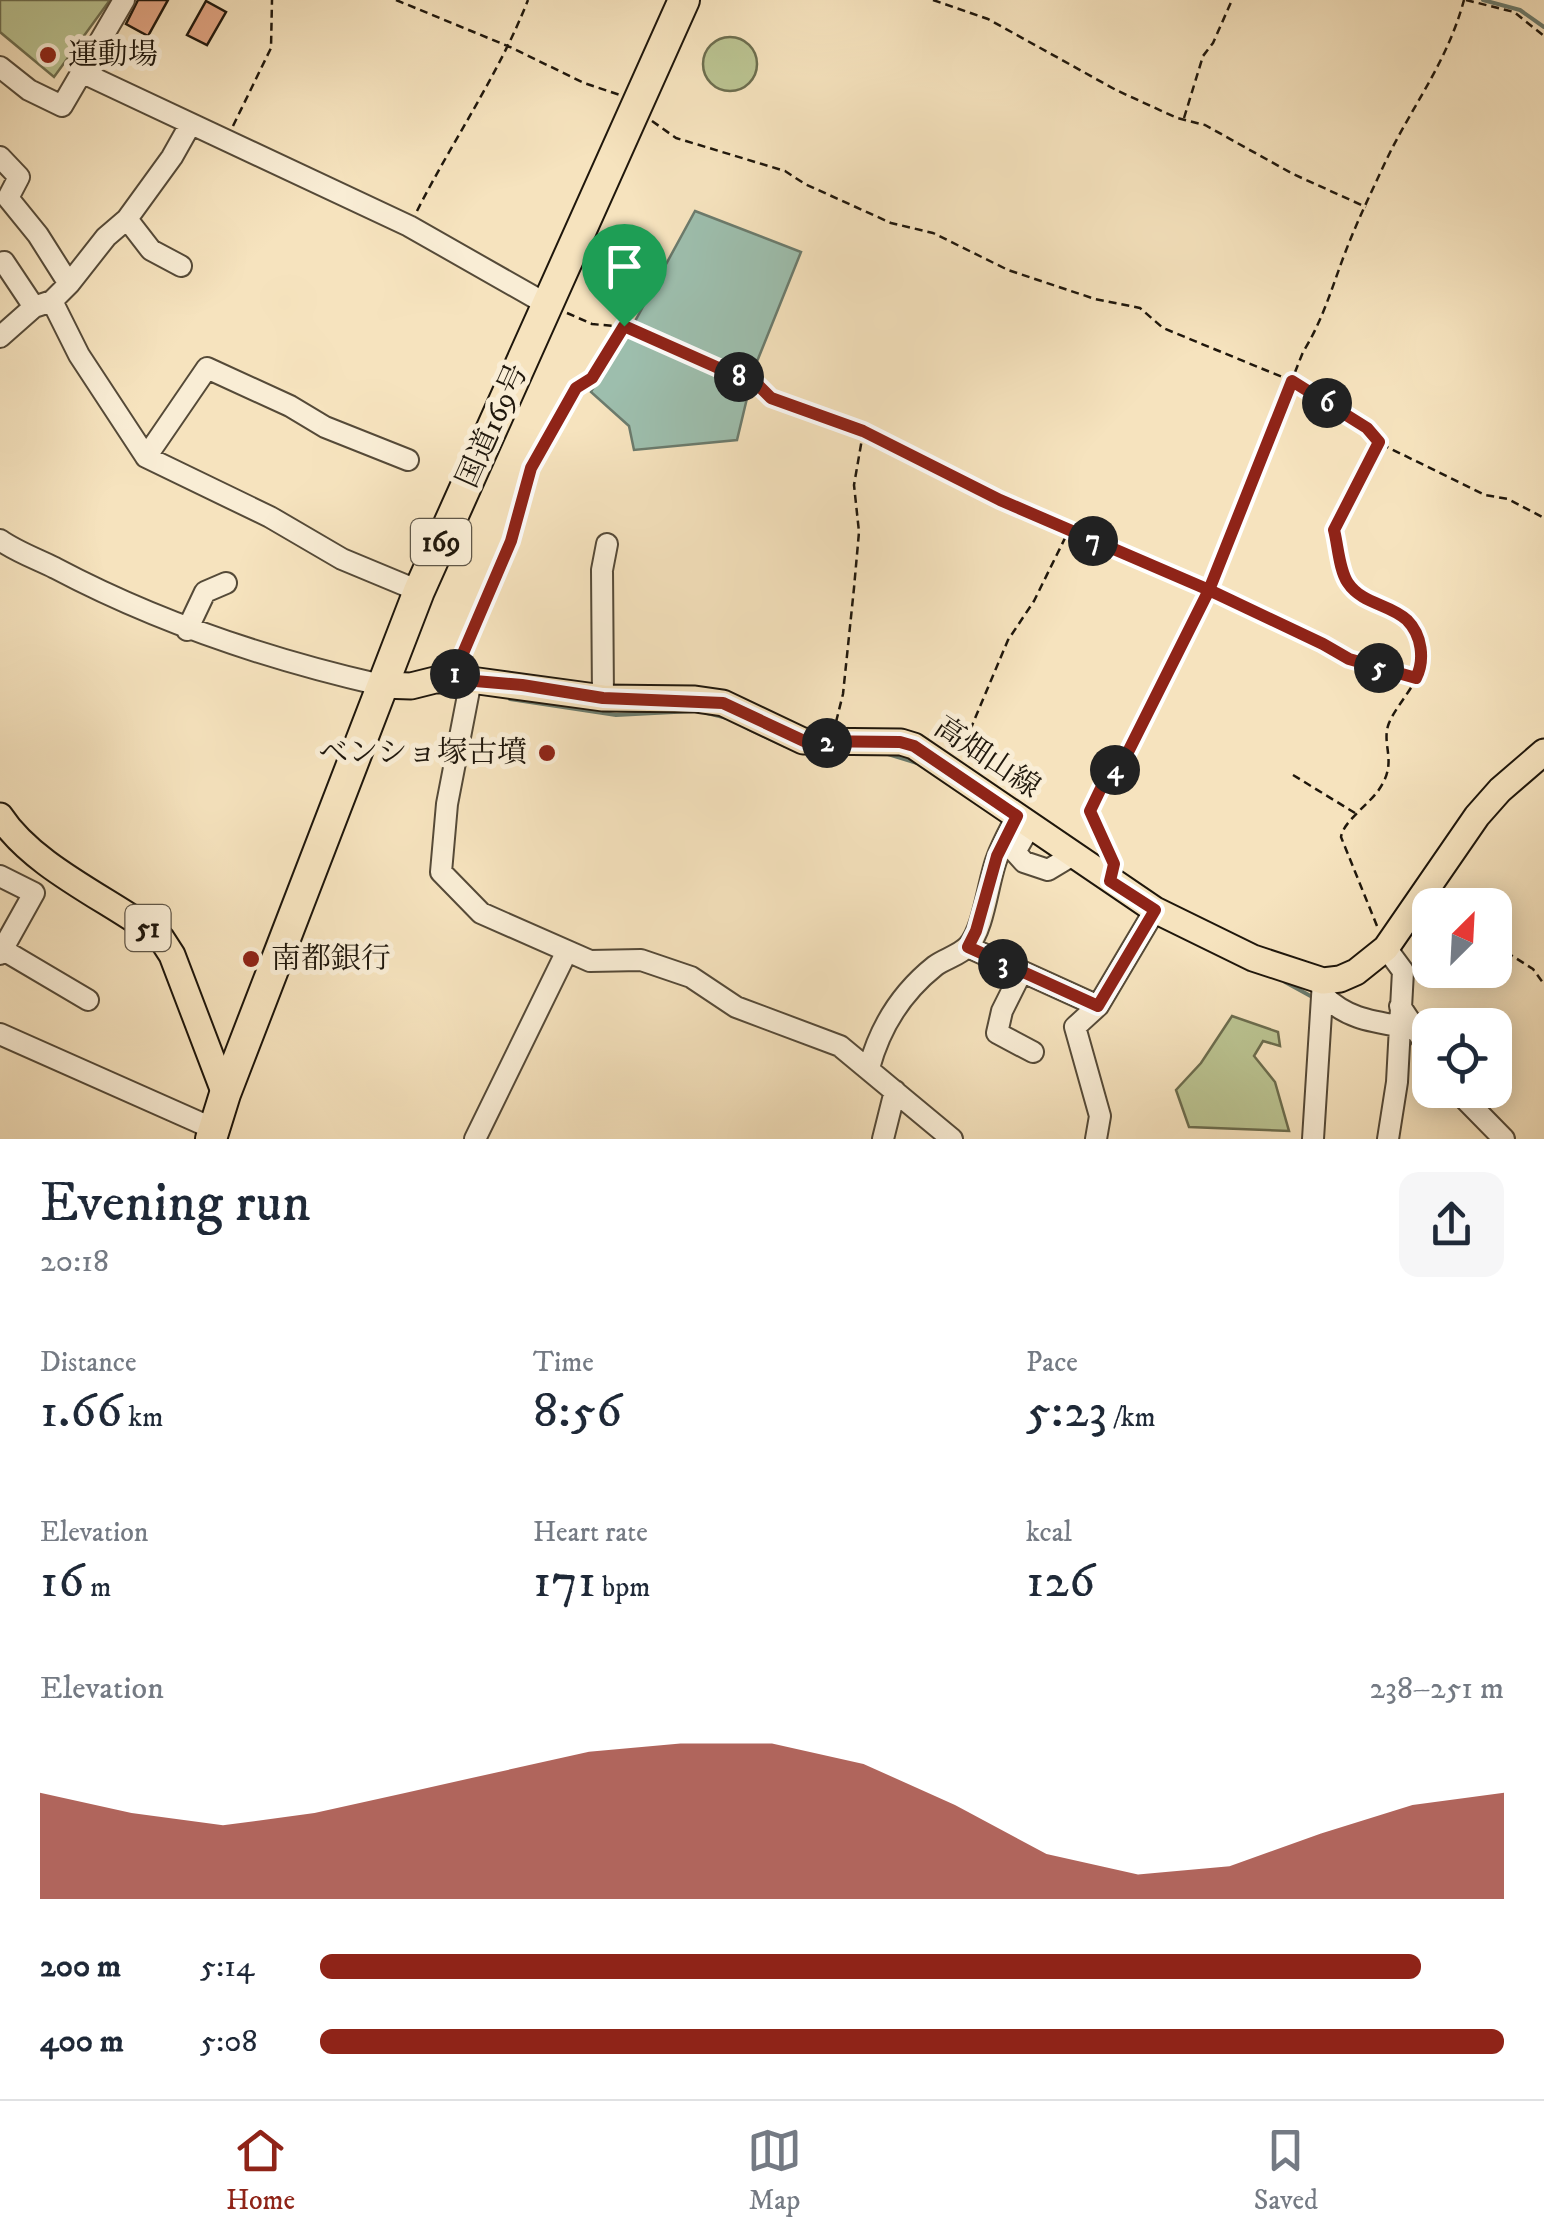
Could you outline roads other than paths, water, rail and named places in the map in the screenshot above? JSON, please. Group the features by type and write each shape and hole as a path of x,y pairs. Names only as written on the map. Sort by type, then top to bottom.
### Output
{"highway":[{"name":"国道169号","path":"219,1136 225,1094 419,591 684,0"}],"main road":[{"name":"高畑山線","path":"381,685 462,680 603,698 723,703 804,741 900,742 914,746 1110,881 1150,916 1252,958 1323,996"},
{"path":"1323,996 1340,979 1356,972 1386,948 1478,816 1500,790 1544,752"},
{"name":"51","path":"0,816 9,830 36,852 161,938 172,955 225,1094"}],"street":[{"path":"0,68 29,90 62,106 124,0"},
{"path":"83,73 409,226 548,305"},
{"path":"0,337 69,284 106,237 144,199 190,125"},
{"path":"0,157 19,177 8,198 38,235 69,284"},
{"path":"127,218 150,250 182,266"},
{"path":"0,263 4,262 43,304 146,457 270,517 342,560 419,591"},
{"path":"146,457 207,368 290,406 325,427 408,460"},
{"path":"0,540 93,590 188,630 259,654 381,685"},
{"path":"603,698 601,606 607,544"},
{"path":"188,630 204,592 226,583"},
{"path":"462,680 441,872 481,913 590,961 641,960 691,977 736,1007 840,1046 952,1139"},
{"path":"869,1068 876,1039 904,996 938,964 968,947 997,856 1024,821"},
{"path":"0,876 34,893 1,951 88,1000"},
{"path":"1096,1139 1100,1116 1076,1027 1098,1006 1150,916"},
{"path":"968,947 1098,1006"},
{"path":"1386,948 1403,971 1388,1139"},
{"path":"475,1139 567,951"},
{"path":"1021,973 1002,1011 997,1033 1032,1052"},
{"path":"1323,996 1335,1008 1356,1018 1399,1023 1412,1035"},
{"path":"1313,1139 1323,996"},
{"path":"0,1034 219,1136"},
{"path":"882,1139 895,1091"},
{"path":"1474,1108 1504,1139"}],"waterway":[{"path":"1483,0 1520,10 1544,27"},
{"path":"510,699 616,715 693,711"},
{"path":"707,713 727,718"},
{"path":"749,729 785,746"},
{"path":"888,754 917,763"},
{"path":"1285,982 1316,999"}],"place":[{"name":"運動場","path":"48,55"},
{"name":"ベンショ塚古墳","path":"547,753"},
{"name":"南都銀行","path":"251,959"}]}
